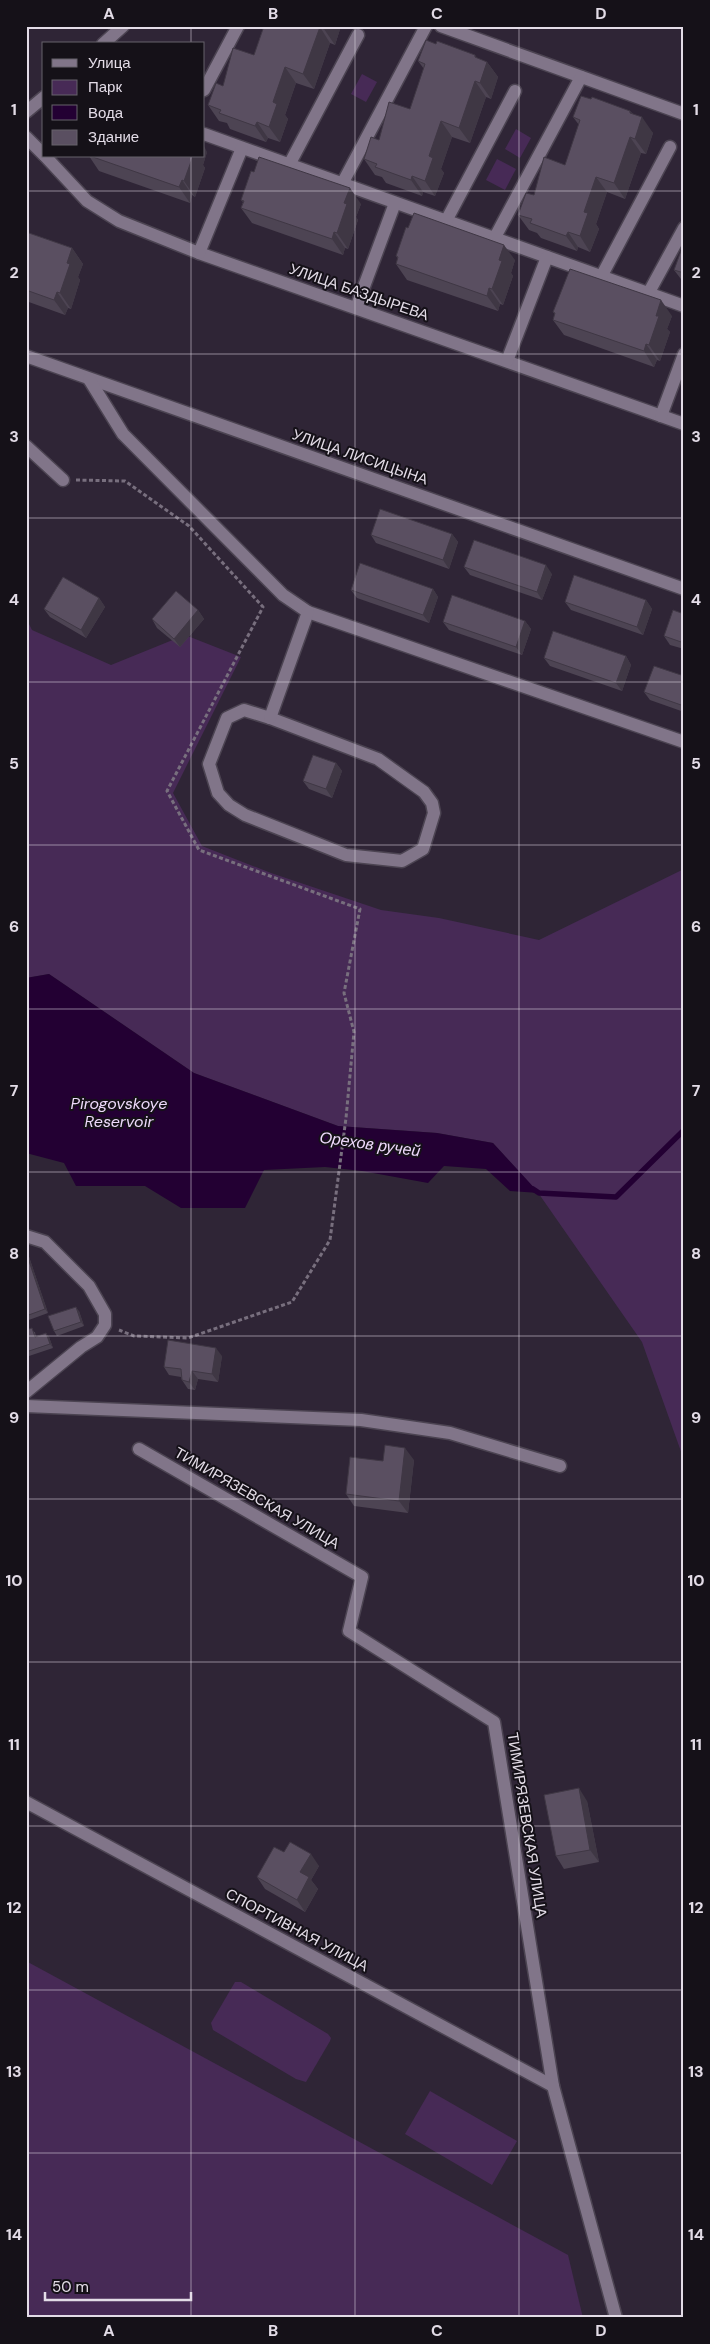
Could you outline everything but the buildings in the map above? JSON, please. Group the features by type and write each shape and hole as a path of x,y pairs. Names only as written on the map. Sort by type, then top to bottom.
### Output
{"street":[{"path":"105,42 122,26"},
{"path":"205,88 238,26"},
{"path":"342,184 426,26"},
{"path":"440,26 684,114"},
{"path":"289,165 358,35"},
{"path":"494,239 581,77"},
{"path":"446,221 515,91"},
{"path":"26,112 42,99"},
{"path":"205,134 684,306"},
{"name":"УЛИЦА БАЗДЫРЕВА","path":"26,137 42,154"},
{"path":"601,276 670,146"},
{"path":"199,253 242,148"},
{"name":"УЛИЦА БАЗДЫРЕВА","path":"46,158 87,201 119,221 199,253 684,424"},
{"path":"356,308 395,203"},
{"path":"648,294 684,228"},
{"path":"507,361 547,257"},
{"path":"661,416 684,354"},
{"name":"УЛИЦА ЛИСИЦЫНА","path":"26,356 684,589"},
{"path":"89,379 123,434 283,595 308,612 684,742"},
{"path":"26,446 63,480"},
{"path":"270,718 308,612"},
{"path":"244,710 270,718 378,759 424,792 432,802 434,813 423,849 402,861 346,856 245,815 229,805 218,793 209,764 227,718 244,710"},
{"path":"26,1236 45,1242 89,1286 105,1314 105,1325 97,1337 81,1347 26,1392"},
{"path":"26,1406 361,1420 450,1433 560,1466"},
{"name":"ТИМИРЯЗЕВСКАЯ УЛИЦА","path":"139,1449 362,1577 349,1631 494,1722 553,2086 616,2318"},
{"name":"СПОРТИВНАЯ УЛИЦА","path":"26,1802 553,2086"}],"path":[{"path":"63,480 125,482 189,526 263,606 166,791 199,850 360,910 344,993 354,1032 346,1118 330,1240 292,1302 188,1338 134,1336 105,1325"}],"green space":[{"path":"362,74 377,82 366,102 351,94"},
{"path":"516,129 531,138 520,158 505,149"},
{"path":"497,159 516,169 505,190 486,180"},
{"path":"26,618 32,630 111,665 185,635 241,657 173,793 202,846 271,873 381,910 439,918 539,940 684,869 684,1460 642,1342 539,1194 493,1143 437,1133 338,1126 194,1073 49,974 26,978"},
{"path":"26,1961 568,2255 583,2318 26,2318"},
{"path":"235,1982 241,1982 328,2034 331,2038 306,2082 296,2079 213,2030 211,2023"},
{"path":"430,2091 517,2141 492,2185 405,2134"}],"water":[{"name":"Pirogovskoye Reservoir","path":"49,974 194,1073 338,1126 437,1133 493,1143 539,1193 510,1191 486,1169 444,1166 428,1183 362,1171 325,1167 264,1170 245,1208 181,1208 145,1186 76,1186 64,1163 26,1153 26,978"}],"waterway":[{"name":"Орехов ручей","path":"533,1189 539,1193 616,1197 684,1130"}]}
